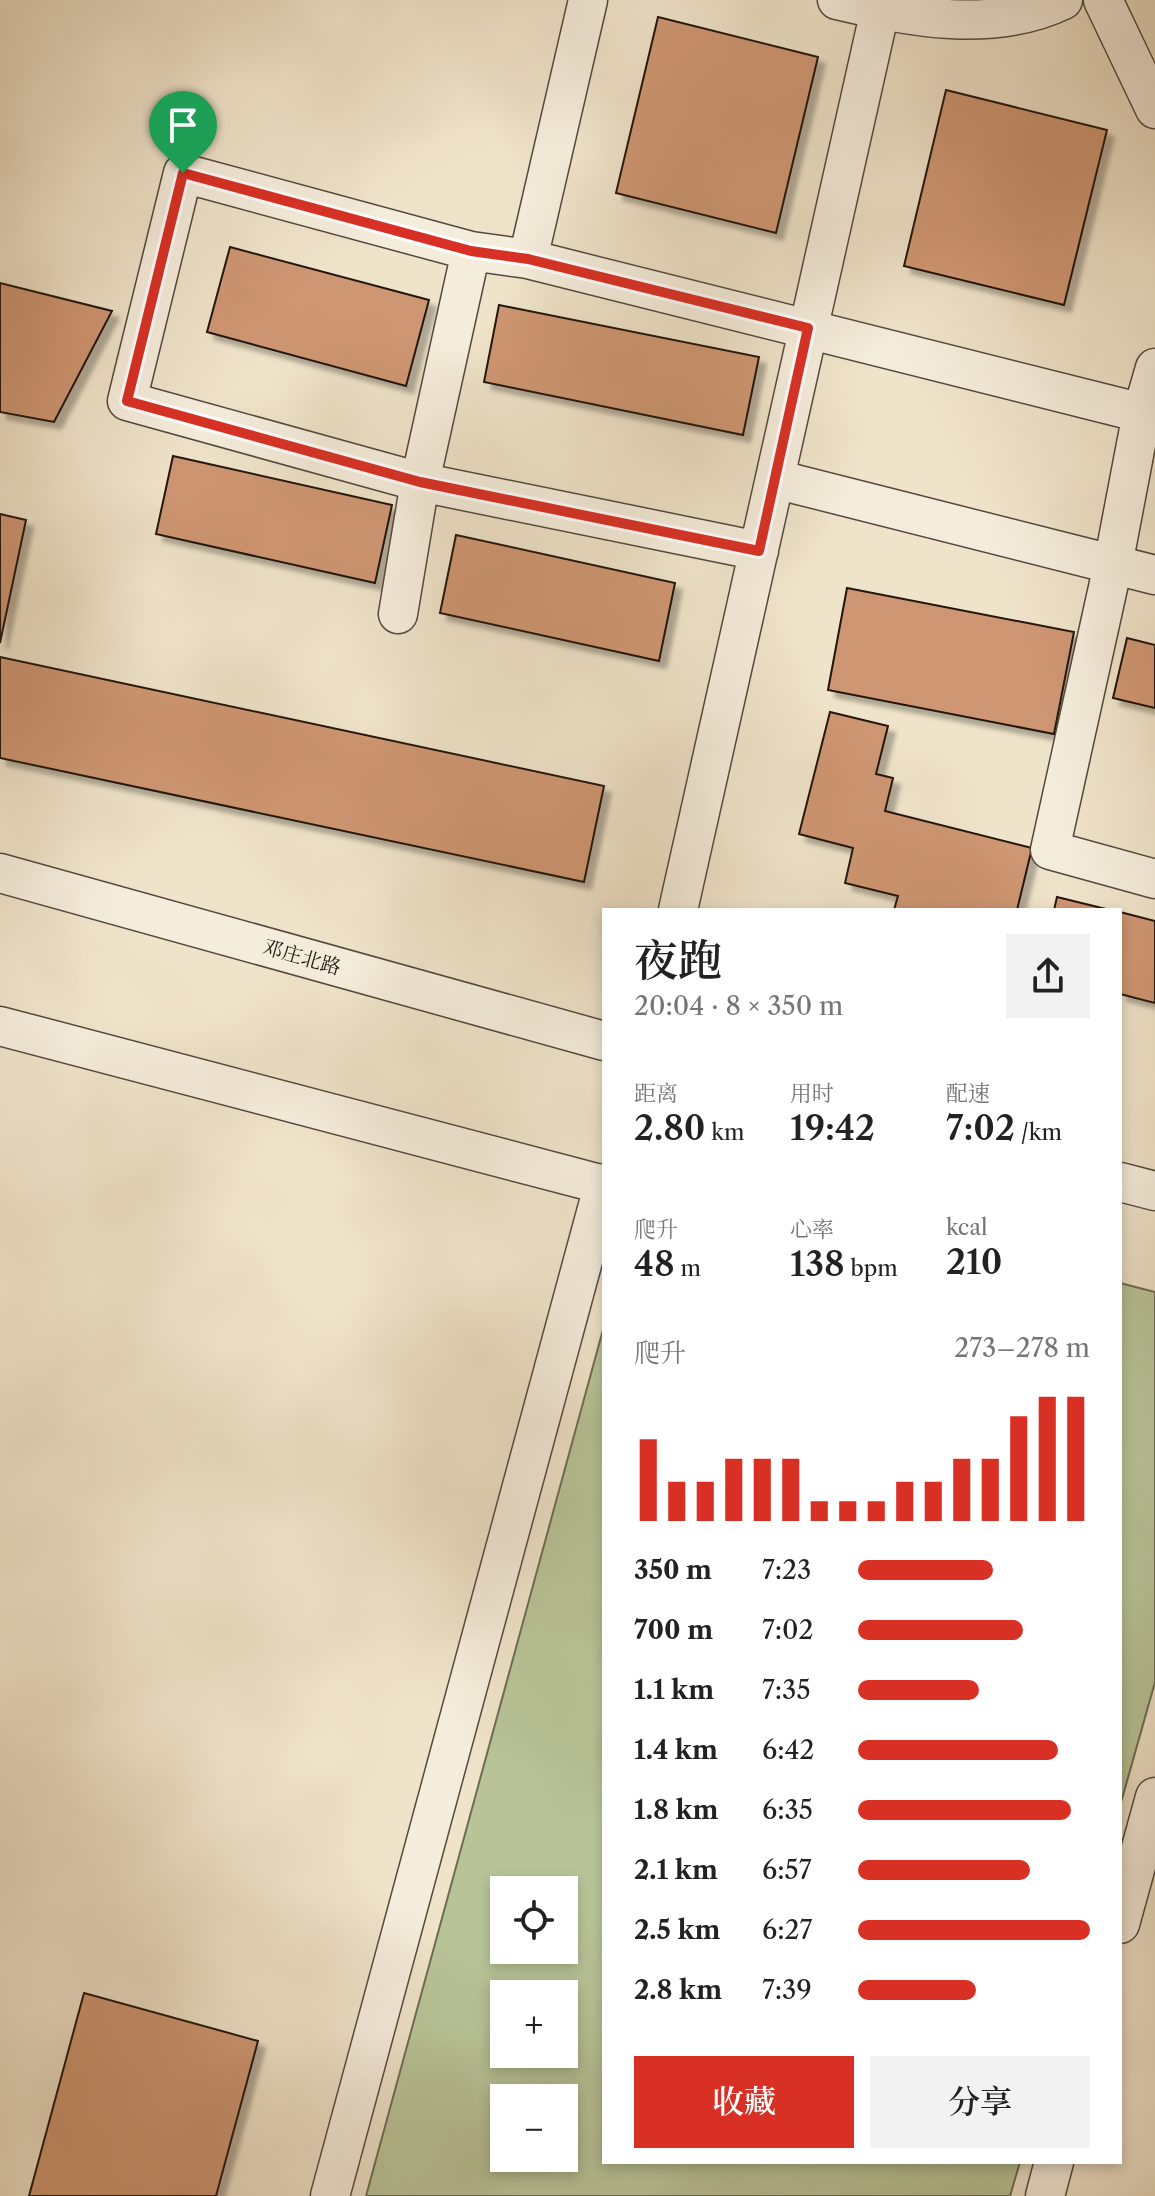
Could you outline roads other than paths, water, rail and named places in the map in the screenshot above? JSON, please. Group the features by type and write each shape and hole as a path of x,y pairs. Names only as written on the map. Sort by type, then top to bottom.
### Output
{"street":[{"path":"528,259 588,0"},
{"path":"837,0 940,19 996,20 1063,0"},
{"path":"1103,0 1155,109"},
{"path":"678,908 880,10"},
{"path":"759,551 420,482 127,401 183,173 471,251 528,259 1142,413"},
{"path":"398,614 420,482 471,251"},
{"path":"1155,368 1142,413 1113,565 1050,850 1155,879"},
{"path":"775,479 1155,575"},
{"name":"邓庄北路","path":"0,873 602,1040"},
{"path":"0,1026 602,1183"},
{"path":"1122,1183 1155,1191"},
{"path":"330,2196 602,1191"},
{"path":"1122,1917 1155,1797"},
{"path":"1045,2196 1053,2164"}]}
